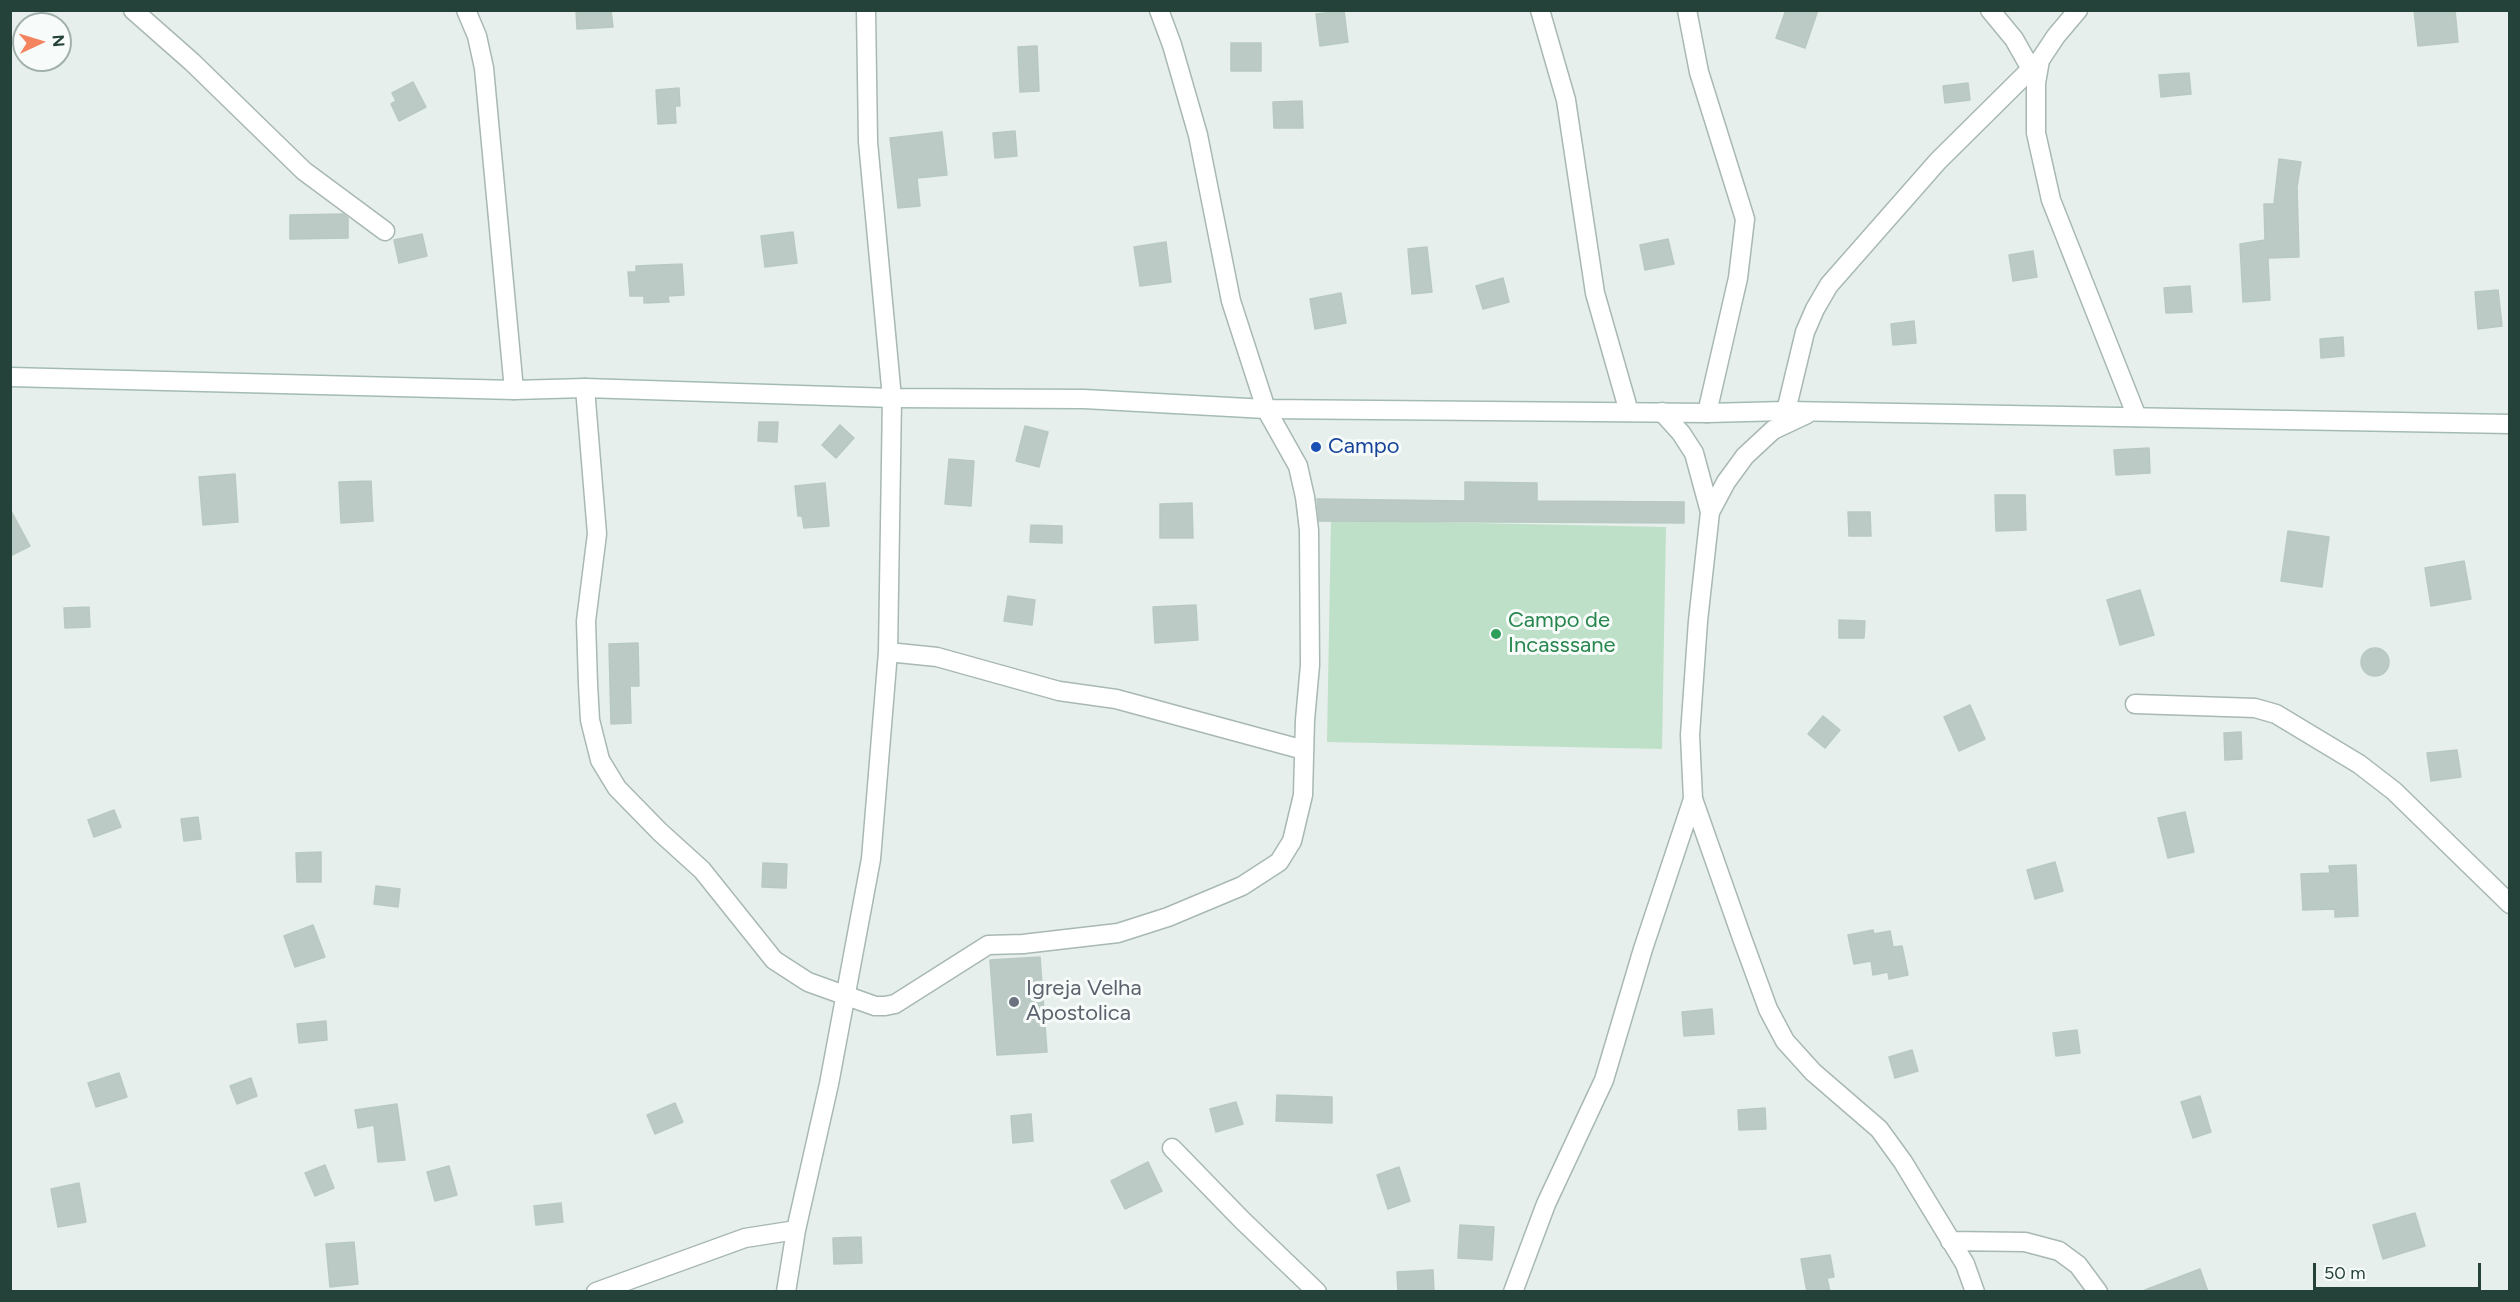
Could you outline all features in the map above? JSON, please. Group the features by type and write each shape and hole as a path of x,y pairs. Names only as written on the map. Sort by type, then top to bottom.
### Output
{"street":[{"path":"133,10 192,62 304,171 385,231"},
{"path":"466,10 477,36 484,68 514,390"},
{"path":"786,1292 796,1230 829,1084 871,859 888,652 892,398 868,141 866,10"},
{"path":"585,388 597,534 586,621 588,684 590,720 600,760 617,788 660,832 702,870 774,960 808,982 875,1006 895,1004 988,945 1118,933 1168,917 1242,886 1279,862 1292,841 1304,795 1304,750 1310,665 1308,519 1298,466 1266,409 1231,301 1198,135 1172,45 1159,10"},
{"path":"1540,10 1566,100 1595,293 1629,412"},
{"path":"1687,10 1699,72 1745,219 1738,278 1707,413"},
{"path":"1990,10 2036,64 2036,133 2051,200 2137,417"},
{"path":"1786,411 1805,332 1829,285 1938,161 2036,64 2078,10"},
{"path":"10,377 514,390 585,388 892,398 1084,399 1266,409 1707,413 1786,411 2510,424"},
{"path":"1662,412 1681,433 1694,453 1710,512 1698,621 1690,735 1693,799 1768,1009 1785,1041 1813,1072 1879,1129 1903,1162 1950,1240 1972,1278 1975,1292"},
{"path":"1710,512 1726,482 1745,456 1773,430 1810,412"},
{"path":"888,652 937,657 1059,692 1116,699 1304,750"},
{"path":"2135,704 2255,708 2276,714 2360,764 2394,790 2510,904"},
{"path":"1513,1292 1546,1204 1604,1080 1643,949 1693,799"},
{"path":"1172,1148 1317,1292"},
{"path":"597,1292 745,1238 796,1230"},
{"path":"1950,1240 2025,1242 2059,1251 2078,1265 2098,1292"}],"green space":[{"name":"Campo de Incasssane","path":"1331,520 1666,527 1662,749 1327,742"}],"building":[{"path":"576,10 611,10 613,27 577,29"},
{"path":"1786,10 1818,10 1805,48 1776,38"},
{"path":"2414,10 2455,10 2458,42 2418,46"},
{"path":"1344,11 1348,42 1320,46 1316,14"},
{"path":"1231,43 1261,43 1261,71 1231,71"},
{"path":"1037,46 1039,91 1020,92 1018,47"},
{"path":"2189,73 2191,94 2161,97 2159,75"},
{"path":"413,82 426,107 399,121 391,104 396,101 392,93"},
{"path":"1968,83 1970,100 1945,103 1943,86"},
{"path":"679,88 680,106 675,106 676,123 658,124 656,90"},
{"path":"1302,101 1303,128 1274,128 1273,102"},
{"path":"1015,131 1017,156 995,158 993,133"},
{"path":"942,132 947,175 917,178 920,206 898,208 890,138"},
{"path":"2279,159 2301,162 2297,187 2299,257 2268,258 2270,300 2243,302 2240,244 2265,240 2264,204 2274,204"},
{"path":"343,214 348,218 348,238 290,239 290,215"},
{"path":"793,232 797,263 765,267 761,236"},
{"path":"422,234 427,256 399,263 394,240"},
{"path":"1668,239 1674,264 1645,270 1640,245"},
{"path":"1166,242 1171,282 1140,286 1134,247"},
{"path":"1427,247 1432,292 1412,294 1408,249"},
{"path":"2033,251 2037,277 2013,281 2009,255"},
{"path":"682,264 684,295 668,296 669,302 644,303 644,296 630,296 628,272 636,272 636,266"},
{"path":"1503,278 1509,302 1483,309 1476,286"},
{"path":"2190,286 2192,312 2166,313 2164,288"},
{"path":"2498,290 2502,326 2478,329 2475,292"},
{"path":"1341,293 1346,323 1315,329 1310,299"},
{"path":"1914,321 1916,343 1893,345 1891,324"},
{"path":"2343,337 2344,356 2321,358 2320,339"},
{"path":"759,422 778,422 777,442 758,441"},
{"path":"840,425 854,438 836,458 822,445"},
{"path":"1025,426 1048,432 1039,467 1016,461"},
{"path":"2149,448 2150,473 2116,475 2114,450"},
{"path":"949,459 974,461 971,506 945,504"},
{"path":"235,474 238,522 203,525 199,477"},
{"path":"371,481 373,521 341,523 339,482"},
{"path":"1465,482 1537,483 1537,501 1684,502 1684,523 1319,521 1317,499 1465,501"},
{"path":"825,483 829,526 804,528 802,516 798,516 795,486"},
{"path":"1995,495 2025,495 2026,530 1996,531"},
{"path":"1192,503 1193,538 1160,538 1160,504"},
{"path":"10,509 30,546 10,556"},
{"path":"1848,512 1870,512 1871,536 1849,536"},
{"path":"1031,525 1062,526 1062,543 1030,542"},
{"path":"2288,531 2329,537 2322,587 2281,581"},
{"path":"2464,561 2471,599 2431,606 2425,568"},
{"path":"2140,590 2154,635 2120,645 2107,600"},
{"path":"1008,596 1035,600 1032,625 1004,621"},
{"path":"1196,605 1198,640 1155,643 1153,607"},
{"path":"89,607 90,627 65,628 64,608"},
{"path":"1839,620 1865,621 1864,638 1839,638"},
{"path":"638,643 639,686 630,686 631,723 611,724 609,644"},
{"path":"2375,648 2385,652 2389,662 2385,672 2375,676 2365,672 2361,662 2365,652"},
{"path":"1970,705 1985,739 1959,751 1944,717"},
{"path":"1823,716 1840,730 1825,748 1808,734"},
{"path":"2241,732 2242,759 2225,760 2224,733"},
{"path":"2457,750 2461,777 2431,781 2427,753"},
{"path":"114,810 121,827 94,837 88,820"},
{"path":"2185,812 2194,852 2168,858 2158,818"},
{"path":"198,817 201,839 184,841 181,819"},
{"path":"321,852 321,882 297,882 296,853"},
{"path":"2055,862 2063,891 2035,899 2027,870"},
{"path":"763,863 787,864 786,888 762,887"},
{"path":"2356,865 2358,916 2335,917 2335,909 2303,910 2301,874 2330,873 2329,866"},
{"path":"376,886 400,889 398,907 374,904"},
{"path":"313,925 325,957 295,967 284,936"},
{"path":"1873,930 1874,934 1890,931 1893,947 1902,946 1908,975 1889,979 1888,972 1873,975 1871,961 1854,964 1848,935"},
{"path":"1040,957 1047,1052 997,1055 990,960"},
{"path":"1712,1009 1714,1034 1684,1036 1682,1012"},
{"path":"326,1021 327,1040 299,1043 297,1024"},
{"path":"2077,1030 2080,1053 2056,1056 2053,1033"},
{"path":"1912,1050 1918,1071 1895,1078 1889,1057"},
{"path":"119,1073 127,1097 96,1107 88,1083"},
{"path":"251,1078 257,1096 237,1104 230,1086"},
{"path":"1277,1095 1332,1097 1332,1123 1276,1121"},
{"path":"2200,1096 2211,1132 2193,1138 2181,1102"},
{"path":"1236,1102 1243,1124 1216,1132 1210,1109"},
{"path":"675,1103 683,1122 655,1134 647,1115"},
{"path":"397,1104 405,1160 378,1162 374,1125 358,1128 355,1110"},
{"path":"1765,1108 1766,1129 1739,1130 1738,1110"},
{"path":"1031,1114 1033,1141 1013,1143 1011,1116"},
{"path":"1148,1162 1162,1191 1125,1209 1111,1181"},
{"path":"325,1165 334,1188 315,1196 305,1173"},
{"path":"449,1166 457,1195 435,1201 427,1172"},
{"path":"1399,1167 1410,1201 1388,1209 1377,1175"},
{"path":"79,1183 86,1222 58,1227 51,1189"},
{"path":"561,1203 563,1222 536,1225 534,1206"},
{"path":"2415,1213 2425,1246 2383,1259 2373,1225"},
{"path":"1460,1225 1494,1227 1492,1260 1458,1258"},
{"path":"861,1237 862,1263 834,1264 833,1238"},
{"path":"354,1242 358,1284 330,1287 326,1244"},
{"path":"1830,1255 1834,1277 1827,1278 1830,1292 1807,1292 1801,1259"},
{"path":"2200,1269 2208,1292 2146,1292 2145,1290"},
{"path":"1433,1270 1434,1292 1398,1292 1397,1272"}],"place":[{"name":"Campo","path":"1316,447"},
{"name":"Campo de Incasssane","path":"1496,634"},
{"name":"Igreja Velha Apostolica","path":"1014,1002"}]}
